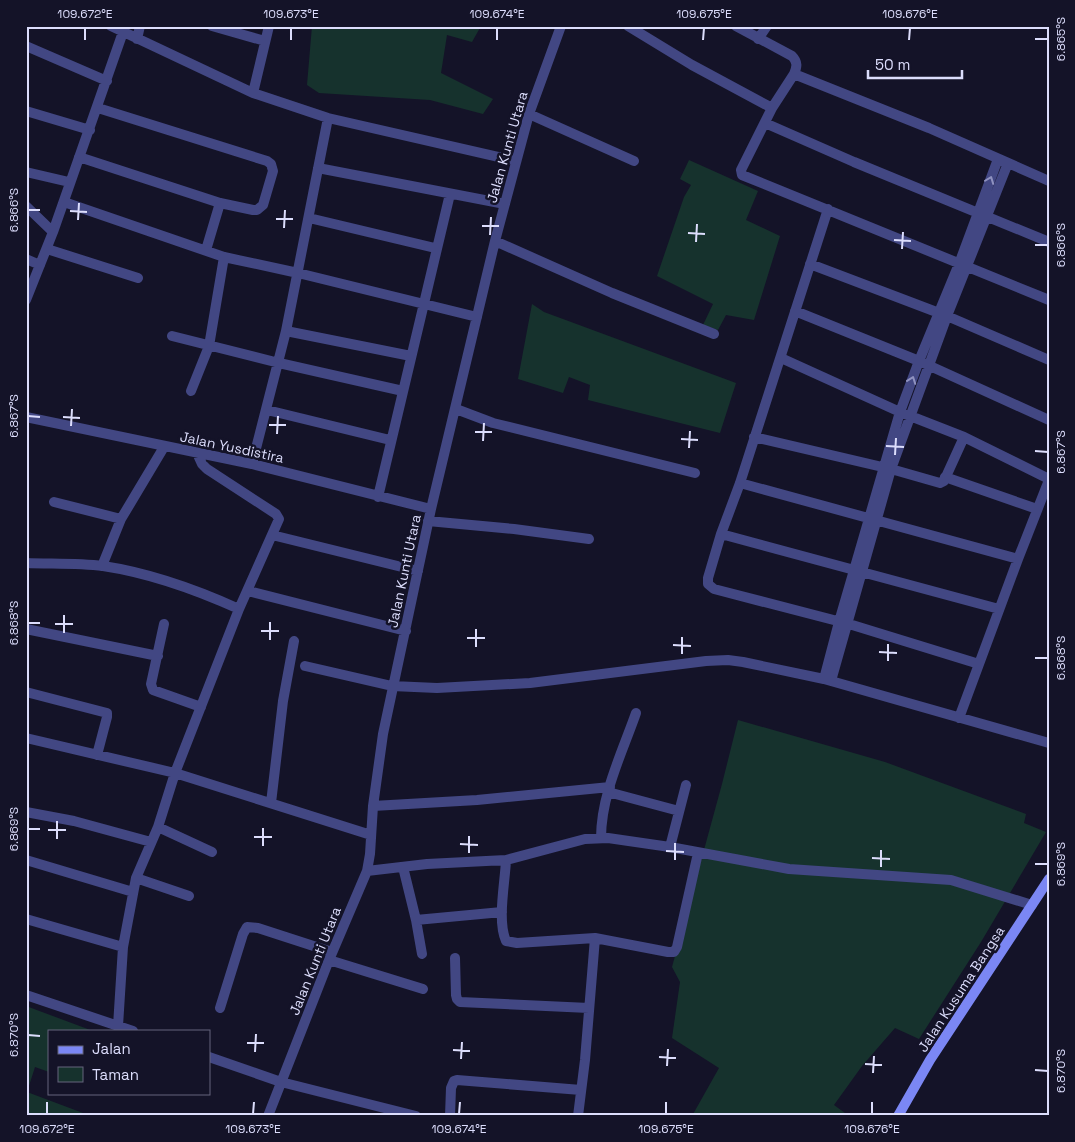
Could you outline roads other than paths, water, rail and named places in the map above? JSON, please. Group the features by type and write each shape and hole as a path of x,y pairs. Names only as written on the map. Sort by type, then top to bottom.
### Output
{"street":[{"path":"111,26 253,93 328,118 516,161"},
{"path":"137,38 140,26"},
{"path":"212,26 265,41"},
{"path":"253,93 269,26"},
{"name":"Jalan Kunti Utara","path":"268,1116 330,956 366,871 371,835 372,806 392,686 406,631 428,521 516,161 529,114 561,26"},
{"path":"628,26 692,65 772,108"},
{"path":"736,26 794,58 797,66 794,74 772,108 740,170 742,175 1049,300"},
{"path":"758,39 767,26"},
{"path":"26,300 64,202 123,32"},
{"path":"26,46 107,81"},
{"path":"794,74 920,125 1049,181"},
{"path":"79,157 220,203 253,210 261,208 273,171 271,164 267,161 98,108"},
{"path":"26,111 90,130"},
{"path":"529,114 634,161"},
{"path":"252,464 279,364 328,118"},
{"path":"765,123 854,162 1049,242"},
{"path":"828,680 887,468 900,412 919,361 943,315 1003,161"},
{"path":"318,168 505,204"},
{"path":"26,172 70,182"},
{"path":"378,496 450,194"},
{"path":"64,202 224,256 298,272 477,317"},
{"path":"206,250 220,203"},
{"path":"26,206 53,232"},
{"path":"828,209 707,582 712,588 844,623 979,664"},
{"path":"309,218 436,248"},
{"path":"495,241 612,293 714,334"},
{"path":"46,248 138,278"},
{"path":"192,391 208,346 224,256"},
{"path":"26,259 40,265"},
{"path":"810,264 943,315 1049,360"},
{"path":"795,310 919,361 1049,420"},
{"path":"887,468 929,366 943,315"},
{"path":"286,330 411,356"},
{"path":"172,336 279,364 403,390"},
{"path":"781,358 900,412 964,437 1049,480 959,718"},
{"path":"456,409 493,423 695,473"},
{"path":"267,410 390,440"},
{"name":"Jalan Yusdistira","path":"26,417 252,464 431,509"},
{"path":"754,437 887,468 938,483 943,482 946,477 964,437"},
{"path":"102,566 121,519 164,446"},
{"path":"118,1026 123,947 136,878 158,827 175,773 239,609 279,521 278,515 207,469 202,464 197,453"},
{"path":"946,477 1037,509"},
{"path":"740,483 1018,559"},
{"path":"54,502 121,519"},
{"path":"428,521 514,529 589,539"},
{"path":"272,534 418,571"},
{"path":"721,534 999,609"},
{"path":"26,563 102,566 147,575 218,599 239,609"},
{"path":"248,591 406,631"},
{"path":"164,624 151,684 153,690 201,707"},
{"path":"26,629 158,656"},
{"path":"271,803 283,701 294,641"},
{"path":"305,666 392,686 437,688 530,683 717,660 735,661 828,680 1049,743"},
{"path":"26,692 107,713 96,755"},
{"path":"601,838 601,827 609,789 636,713"},
{"path":"26,738 175,773 371,835"},
{"path":"670,847 686,785"},
{"path":"372,806 477,800 609,789 679,810"},
{"path":"26,812 74,821 151,842"},
{"path":"158,827 212,852"},
{"path":"366,871 427,864 506,860 585,839 601,838 670,847 698,854 789,870 920,876 951,880 1032,905"},
{"path":"506,860 502,912 504,939 510,942 595,938 674,952 677,948 698,854"},
{"path":"26,860 133,892"},
{"path":"403,867 422,954"},
{"path":"136,878 189,896"},
{"name":"Jalan Kusuma Bangsa","path":"898,1116 930,1060 1047,884"},
{"path":"416,920 502,912"},
{"path":"26,919 123,947"},
{"path":"220,1008 243,934 247,927 253,926 423,989"},
{"path":"578,1116 595,938"},
{"path":"455,958 456,995 460,1002 589,1008"},
{"path":"26,995 130,1030"},
{"path":"210,1057 281,1082 416,1116"},
{"path":"450,1116 451,1088 454,1081 457,1080 581,1090"}]}
